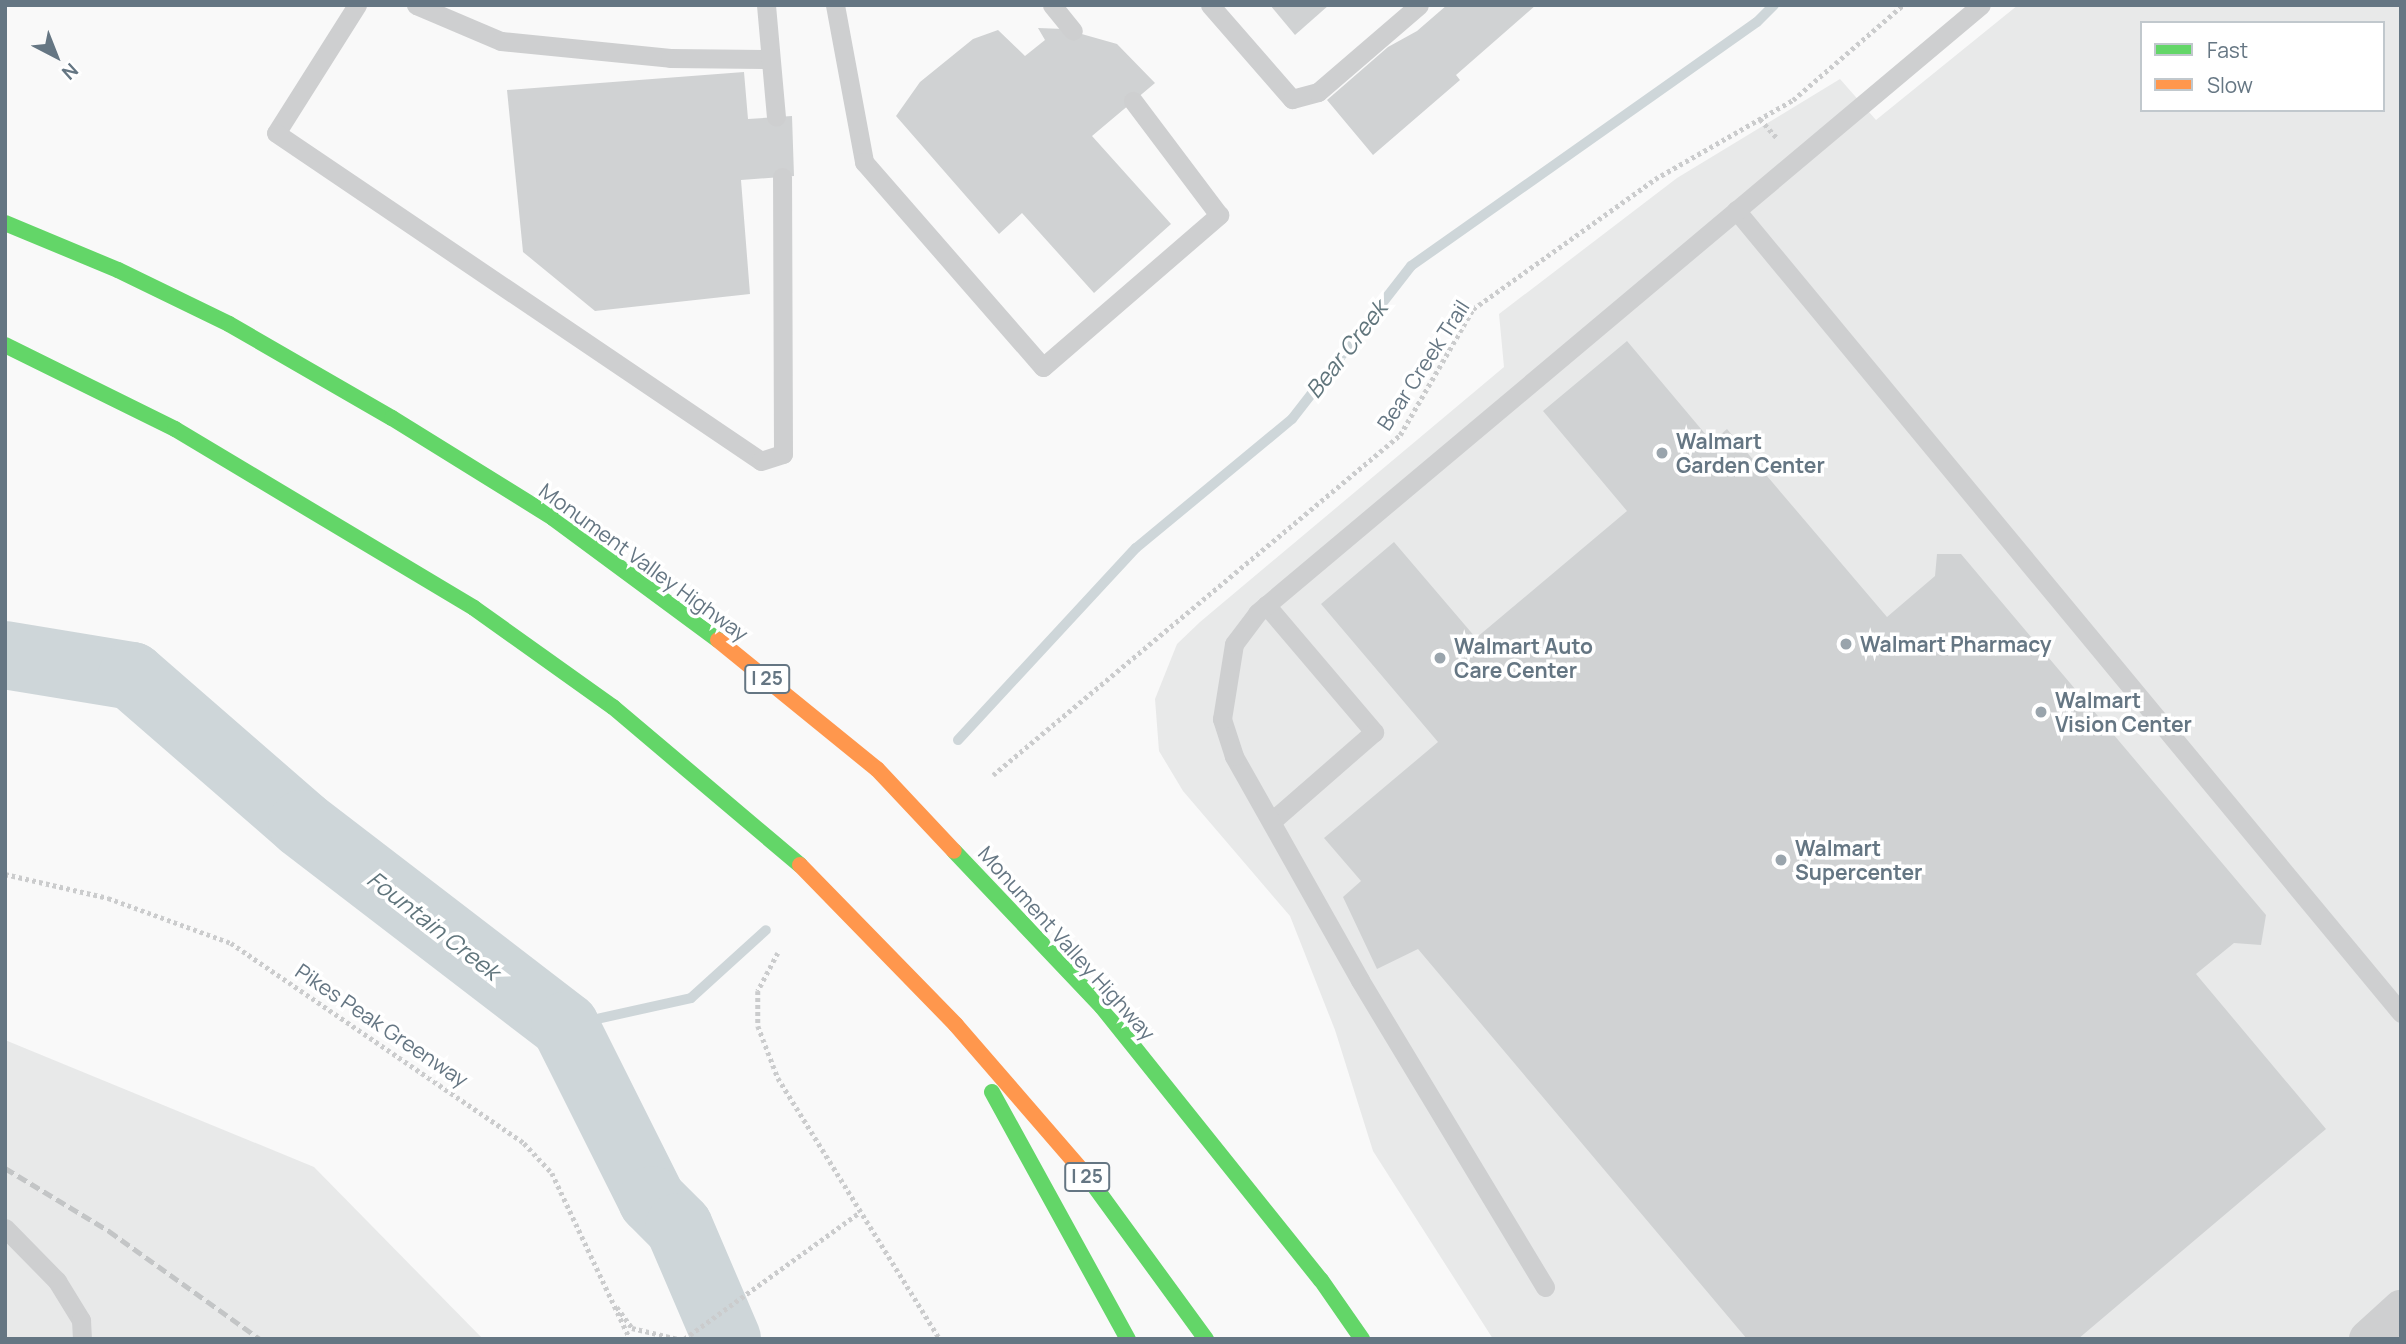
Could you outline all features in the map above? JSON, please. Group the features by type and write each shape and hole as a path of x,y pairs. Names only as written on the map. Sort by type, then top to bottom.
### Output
{"highway":[{"name":"Monument Valley Highway","path":"5,223 118,270 229,324 392,418 542,511 692,619 877,769 1102,1007 1362,1339"},
{"name":"I 25","path":"5,345 175,429 322,513 474,608 602,699 787,852 956,1025 1110,1203 1206,1339"},
{"path":"956,1025 1128,1339"}],"street":[{"path":"2368,1339 2401,1309"}],"lane":[{"path":"357,5 276,133 761,461 783,454 782,177"},
{"path":"416,5 501,41 670,58 769,59"},
{"path":"766,5 776,117"},
{"path":"835,5 864,162 1043,366 1219,215 1133,102"},
{"path":"1052,5 1073,31"},
{"path":"1210,5 1292,99 1318,92 1419,5"},
{"path":"1545,1287 1360,979 1234,756 1222,719 1234,643 1266,605 1981,5"},
{"path":"1736,210 2401,1013"},
{"path":"1266,605 1374,732 1272,821"},
{"path":"5,1227 57,1281 80,1320 82,1339"}],"path":[{"name":"Bear Creek Trail","path":"992,775 1401,435 1474,309 1655,179 1793,100 1903,5"},
{"name":"Pikes Peak Greenway","path":"5,874 108,898 231,943 422,1069 524,1143 552,1173 630,1339"},
{"path":"778,953 758,992 758,1026 778,1078 940,1339"},
{"path":"684,1339 847,1218 860,1212"},
{"path":"610,1298 632,1328 678,1339"}],"shaded area":[{"path":"2018,5 2401,5 2401,1339 1493,1339 1373,1151 1335,1030 1290,916 1183,791 1159,751 1155,699 1177,644 1504,367 1499,314 1677,178 1840,79 1876,120"},
{"path":"5,1040 314,1167 483,1339 5,1339"}],"building":[{"path":"1270,5 1329,5 1295,35"},
{"path":"1447,5 1536,5 1456,75 1460,80 1373,155 1327,100 1388,47 1417,31"},
{"path":"1038,28 1064,29 1117,44 1155,83 1092,136 1171,224 1094,293 1022,213 999,234 896,116 920,82 973,39 998,30 1025,56 1045,40"},
{"path":"744,72 748,119 792,116 794,176 741,180 750,294 595,311 523,252 507,90"},
{"name":"Walmart Supercenter","path":"1627,341 1712,442 1727,429 1887,617 1935,576 1937,554 1961,554 2266,915 2261,945 2234,943 2196,974 2326,1129 2078,1339 1747,1339 1418,949 1377,969 1343,897 1361,881 1324,838 1438,742 1321,604 1394,542 1476,638 1627,511 1543,411"}],"waterway":[{"name":"Bear Creek","path":"958,740 1136,548 1292,419 1411,266 1757,22 1774,5"},
{"name":"Fountain Creek","path":"5,655 132,676 302,824 565,1026 652,1200 679,1227 727,1339"},
{"name":"Bear Creek","path":"565,1026 691,998 766,930"}],"railway":[{"path":"5,1168 109,1231 260,1339"}],"traffic: fast":[{"path":"5,223 118,270 229,324 392,418 553,518 718,640"},
{"path":"5,345 175,429 474,608 613,707 800,865"},
{"path":"954,851 1102,1007 1321,1280 1362,1339"},
{"path":"992,1092 1128,1339"},
{"path":"1087,1176 1206,1339"}],"traffic: slow":[{"path":"718,640 877,769 954,851"},
{"path":"800,865 956,1025 1087,1176"}],"place":[{"name":"Walmart Garden Center","path":"1662,453"},
{"name":"Walmart Pharmacy","path":"1846,644"},
{"name":"Walmart Auto Care Center","path":"1440,658"},
{"name":"Walmart Vision Center","path":"2041,712"},
{"name":"Walmart Supercenter","path":"1781,860"}]}
